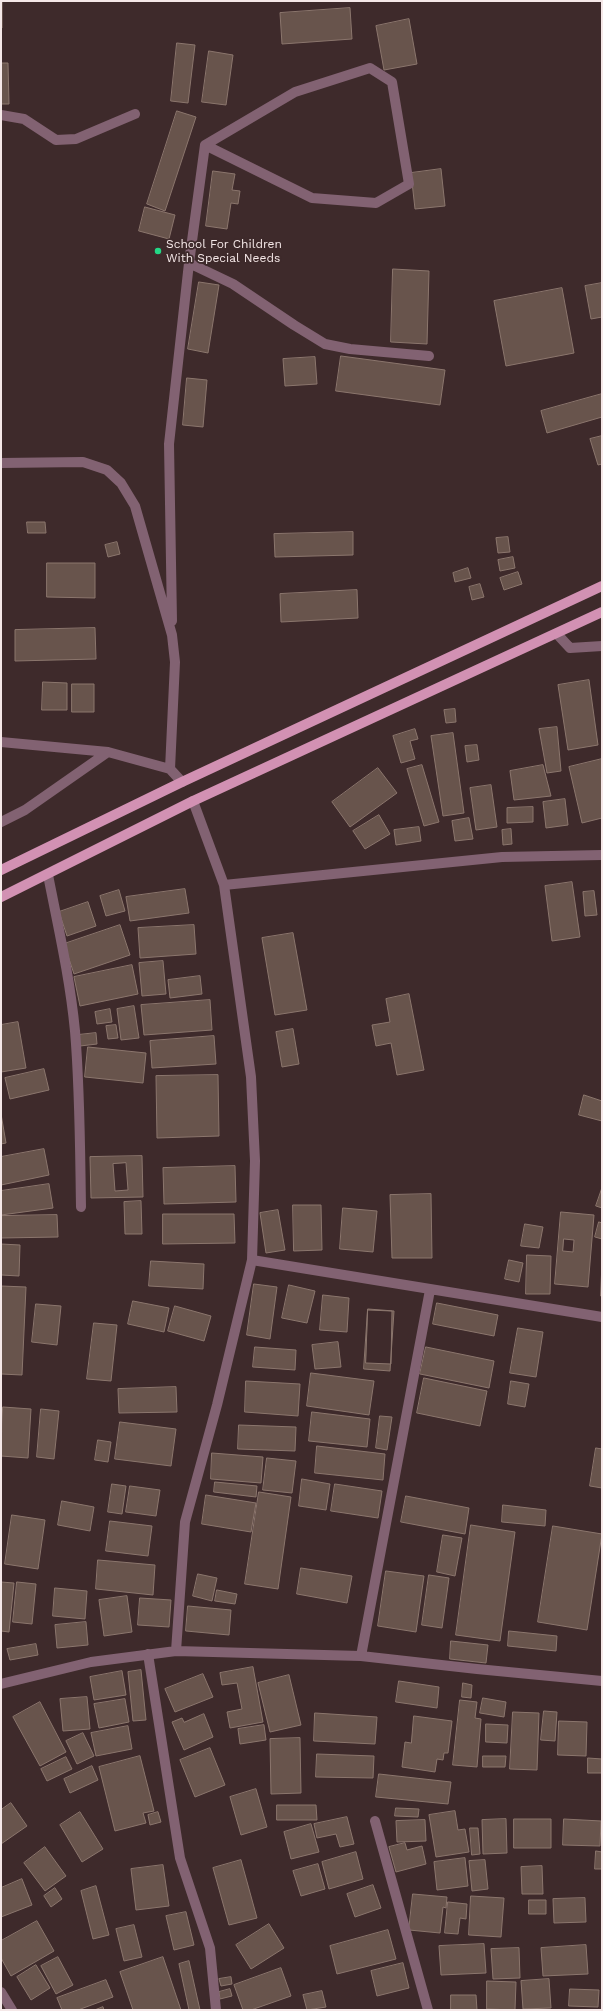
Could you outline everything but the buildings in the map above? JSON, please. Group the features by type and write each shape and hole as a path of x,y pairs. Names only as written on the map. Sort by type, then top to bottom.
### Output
{"main road":[{"path":"1,870 182,782 602,586"},
{"path":"1,897 193,800 602,612"}],"street":[{"path":"370,68 392,82 409,184 376,203 312,198 205,145 296,92 370,68"},
{"path":"1,115 24,119 56,140 76,138 135,114"},
{"path":"170,769 175,662 172,635 170,444 189,263 205,145"},
{"path":"189,263 233,284 325,344 350,349 429,356"},
{"path":"1,463 84,462 107,470 121,484 135,506 172,635"},
{"path":"557,634 570,648 602,646"},
{"path":"1,742 108,752 170,769 182,782"},
{"path":"1,822 25,810 108,752"},
{"path":"176,1651 185,1522 252,1260 255,1161 251,1077 224,885 193,800"},
{"path":"224,885 502,857 602,855"},
{"path":"48,874 66,965 75,1030 79,1107 81,1207"},
{"path":"252,1260 602,1317"},
{"path":"361,1656 430,1290"},
{"path":"1,1684 91,1662 176,1651 361,1656 602,1681"},
{"path":"148,1654 180,1858 210,1948 216,2010"},
{"path":"375,1821 428,2010"},
{"path":"1,1992 12,2010"}],"place":[{"name":"School For Children With Special Needs","path":"158,251"}]}
